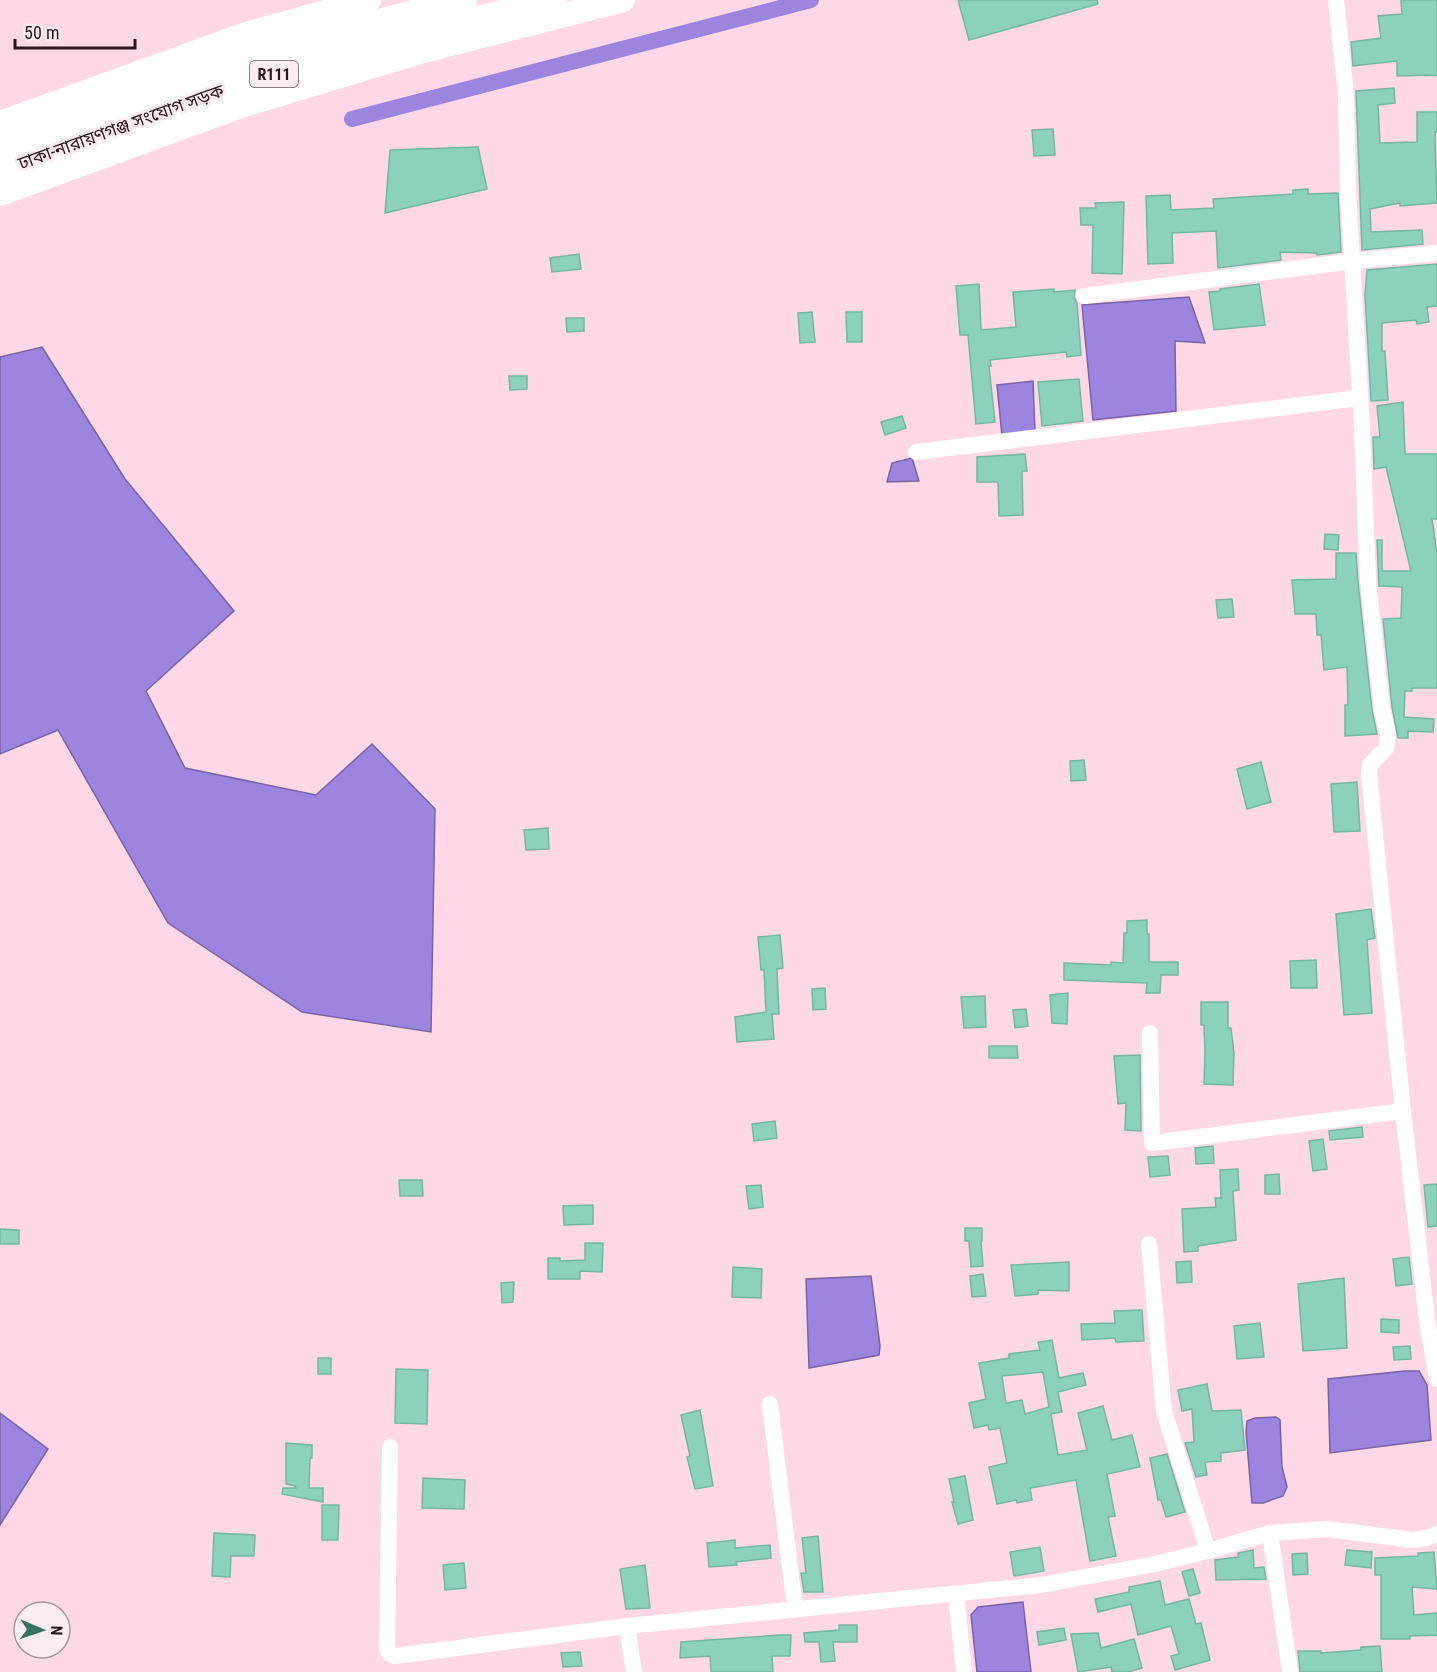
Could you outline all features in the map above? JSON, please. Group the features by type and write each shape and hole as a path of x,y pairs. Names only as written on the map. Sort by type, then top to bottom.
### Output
{"main road":[{"name":"ঢাকা-নারায়ণগঞ্জ সংযোগ সড়ক","path":"0,148 283,47 464,0"},
{"name":"ঢাকা-নারায়ণগঞ্জ সংযোগ সড়ক","path":"0,170 261,78 554,0"}],"street":[{"path":"0,123 246,34 369,0"},
{"path":"0,194 241,106 423,51 623,0"},
{"path":"1335,0 1346,95 1348,192 1368,581 1382,710 1388,741 1381,754 1370,765 1369,774 1403,1111 1427,1320 1437,1380"},
{"path":"1084,296 1353,261 1437,253"},
{"path":"916,452 1359,398"},
{"path":"1150,1033 1152,1143 1403,1111"},
{"path":"1149,1244 1164,1411 1208,1551"},
{"path":"770,1404 795,1609"},
{"path":"390,1447 387,1649 395,1656 627,1626 1052,1583 1208,1551 1270,1533 1327,1529 1413,1540 1437,1534"},
{"path":"1270,1533 1290,1672"},
{"path":"956,1594 964,1672"},
{"path":"627,1626 634,1672"}],"shaded area":[{"path":"1189,297 1205,343 1175,341 1176,411 1093,420 1082,305"},
{"path":"42,347 125,479 234,611 146,691 185,768 316,795 372,744 435,809 431,1032 302,1012 168,923 58,730 0,754 0,357"},
{"path":"1033,381 1035,433 1002,436 997,385"},
{"path":"912,458 919,481 887,482 892,463"},
{"path":"871,1276 880,1346 879,1355 809,1368 806,1279"},
{"path":"1419,1371 1427,1385 1431,1440 1330,1453 1328,1379"},
{"path":"0,1413 48,1449 0,1525"},
{"path":"1276,1417 1280,1420 1282,1467 1287,1487 1283,1496 1263,1503 1252,1503 1247,1421 1255,1418"},
{"path":"1023,1602 1031,1672 977,1672 971,1615 978,1607"}],"building":[{"path":"958,0 1097,0 1098,4 969,40"},
{"path":"1401,0 1437,0 1437,75 1397,76 1397,61 1353,66 1351,42 1381,38 1378,16 1402,14"},
{"path":"1394,88 1395,103 1378,105 1380,143 1417,142 1417,112 1437,112 1437,132 1435,132 1437,203 1400,206 1400,203 1370,209 1371,232 1422,230 1423,244 1362,250 1356,91"},
{"path":"1053,129 1055,155 1034,156 1032,130"},
{"path":"478,147 487,189 385,213 390,150"},
{"path":"1308,189 1308,194 1338,193 1341,252 1317,255 1317,253 1280,252 1281,260 1218,268 1216,231 1172,233 1173,263 1148,264 1146,196 1170,195 1171,210 1214,208 1213,199 1293,194 1293,190"},
{"path":"1124,202 1122,274 1092,273 1093,225 1081,225 1080,208 1096,208 1095,203"},
{"path":"579,254 581,269 552,272 550,258"},
{"path":"1437,264 1437,306 1427,307 1429,322 1417,324 1416,320 1382,323 1382,351 1385,351 1388,400 1371,401 1365,295 1367,270"},
{"path":"979,284 981,330 1016,327 1013,292 1075,290 1081,355 1067,357 1066,352 990,360 995,422 976,424 968,335 960,335 956,286"},
{"path":"1259,284 1265,325 1214,330 1209,292"},
{"path":"812,312 815,342 800,343 798,313"},
{"path":"846,312 862,312 862,342 847,342"},
{"path":"566,318 584,318 584,331 567,332"},
{"path":"509,376 527,376 527,389 510,390"},
{"path":"1079,379 1083,421 1042,426 1038,382"},
{"path":"1403,402 1405,454 1437,454 1437,519 1432,519 1437,554 1437,688 1412,688 1412,691 1405,691 1404,717 1434,719 1433,732 1408,731 1408,738 1398,738 1392,707 1383,619 1401,618 1402,587 1379,586 1377,540 1382,540 1382,571 1411,571 1386,467 1374,469 1373,437 1380,437 1377,406"},
{"path":"902,416 906,428 885,435 881,422"},
{"path":"1025,454 1027,471 1022,471 1023,515 999,516 998,482 977,482 977,457"},
{"path":"1325,534 1339,535 1338,550 1324,549"},
{"path":"1336,553 1356,553 1372,710 1377,734 1345,736 1345,705 1348,705 1347,667 1324,670 1321,635 1317,635 1316,614 1295,614 1292,580 1336,579"},
{"path":"1232,599 1234,617 1218,618 1216,600"},
{"path":"1084,760 1086,780 1071,781 1070,761"},
{"path":"1261,762 1271,802 1247,809 1237,769"},
{"path":"1357,782 1360,831 1334,832 1331,784"},
{"path":"548,828 549,849 526,850 524,830"},
{"path":"1371,909 1375,938 1367,940 1372,1013 1344,1015 1336,914"},
{"path":"1147,920 1149,962 1178,962 1178,975 1161,975 1160,993 1146,993 1147,983 1064,980 1064,963 1111,965 1111,962 1123,963 1124,933 1127,933 1127,921"},
{"path":"780,935 783,968 777,969 779,1014 772,1014 774,1039 737,1042 735,1017 766,1012 764,970 761,970 758,937"},
{"path":"1316,960 1317,988 1291,988 1290,961"},
{"path":"825,988 826,1009 813,1010 812,989"},
{"path":"1068,993 1067,1024 1052,1023 1050,995"},
{"path":"985,996 986,1027 964,1028 961,997"},
{"path":"1201,1002 1228,1002 1228,1028 1231,1028 1234,1053 1233,1085 1204,1084 1204,1025 1201,1025"},
{"path":"1026,1009 1028,1026 1015,1028 1013,1010"},
{"path":"989,1046 1017,1046 1018,1058 989,1058"},
{"path":"1140,1055 1141,1131 1125,1130 1126,1103 1118,1104 1114,1056"},
{"path":"775,1121 777,1138 754,1141 752,1124"},
{"path":"1362,1127 1363,1137 1330,1140 1329,1131"},
{"path":"1323,1139 1327,1169 1313,1171 1309,1141"},
{"path":"1213,1146 1214,1163 1196,1164 1195,1148"},
{"path":"1168,1156 1170,1175 1150,1177 1148,1157"},
{"path":"1238,1169 1239,1190 1233,1191 1236,1240 1198,1246 1198,1251 1184,1252 1182,1209 1216,1207 1215,1198 1221,1198 1220,1170"},
{"path":"1279,1174 1280,1194 1265,1194 1265,1175"},
{"path":"399,1180 422,1180 423,1196 400,1196"},
{"path":"1437,1184 1437,1226 1428,1227 1424,1185"},
{"path":"761,1185 763,1207 749,1209 746,1186"},
{"path":"593,1205 593,1224 564,1225 563,1206"},
{"path":"965,1228 982,1228 983,1266 971,1267 969,1241 965,1241"},
{"path":"0,1229 19,1230 19,1244 0,1244"},
{"path":"585,1243 603,1243 602,1272 580,1271 580,1279 548,1279 548,1258 560,1258 560,1261 585,1260"},
{"path":"1409,1257 1412,1284 1396,1286 1393,1259"},
{"path":"1191,1261 1192,1282 1177,1283 1176,1262"},
{"path":"1069,1262 1069,1291 1038,1290 1038,1294 1015,1296 1011,1265"},
{"path":"733,1267 762,1269 761,1298 732,1297"},
{"path":"983,1274 986,1296 972,1297 970,1276"},
{"path":"1344,1278 1347,1348 1303,1351 1298,1284"},
{"path":"514,1282 513,1302 502,1303 501,1283"},
{"path":"1142,1310 1144,1341 1116,1342 1115,1338 1082,1340 1081,1324 1115,1323 1114,1311"},
{"path":"1381,1319 1399,1320 1399,1333 1381,1332"},
{"path":"1260,1323 1264,1357 1237,1359 1234,1326"},
{"path":"1052,1340 1059,1378 1083,1373 1086,1385 1058,1392 1062,1412 1051,1414 1058,1455 1087,1450 1078,1413 1103,1406 1112,1440 1132,1435 1140,1467 1107,1474 1115,1516 1108,1517 1116,1556 1090,1561 1076,1480 1030,1488 1032,1500 1017,1503 1016,1500 997,1504 989,1467 1007,1463 1000,1428 989,1430 988,1425 974,1428 969,1403 986,1399 979,1363 1009,1358 1009,1354 1040,1350 1038,1342","holes":["1043,1372 1049,1407 1025,1414 1022,1400 1006,1403 1002,1376"]},
{"path":"1410,1346 1411,1359 1394,1360 1393,1347"},
{"path":"318,1358 331,1358 331,1374 318,1374"},
{"path":"396,1369 428,1370 427,1424 395,1423"},
{"path":"1207,1384 1212,1411 1241,1410 1245,1450 1221,1453 1221,1461 1205,1462 1207,1475 1196,1477 1185,1443 1194,1442 1192,1409 1182,1411 1178,1390"},
{"path":"700,1410 713,1486 695,1489 687,1457 690,1456 681,1415"},
{"path":"286,1443 312,1445 309,1488 323,1488 323,1502 282,1494 283,1488 296,1488 286,1484"},
{"path":"1167,1454 1185,1512 1166,1517 1161,1500 1158,1500 1150,1458"},
{"path":"965,1476 973,1520 958,1524 949,1479"},
{"path":"423,1478 465,1480 464,1509 422,1508"},
{"path":"322,1505 339,1505 338,1540 322,1540"},
{"path":"214,1533 255,1535 254,1556 231,1556 230,1577 212,1576"},
{"path":"818,1536 823,1592 804,1592 801,1573 806,1573 802,1538"},
{"path":"735,1540 735,1548 770,1545 771,1558 736,1562 737,1565 709,1567 707,1543"},
{"path":"1040,1547 1044,1571 1014,1576 1010,1552"},
{"path":"1253,1550 1254,1568 1264,1567 1266,1579 1216,1580 1215,1560 1238,1557 1238,1553"},
{"path":"1347,1550 1372,1552 1371,1568 1345,1565"},
{"path":"1434,1552 1437,1589 1412,1587 1414,1615 1437,1613 1437,1635 1410,1636 1410,1639 1381,1639 1381,1575 1375,1575 1375,1558 1418,1556 1418,1553"},
{"path":"1307,1553 1308,1574 1293,1575 1292,1554"},
{"path":"464,1563 466,1588 445,1590 443,1565"},
{"path":"645,1565 650,1608 626,1609 620,1569"},
{"path":"1193,1569 1200,1593 1189,1596 1182,1572"},
{"path":"1160,1581 1165,1605 1189,1599 1196,1624 1201,1623 1210,1660 1175,1670 1171,1656 1179,1654 1171,1626 1138,1635 1131,1604 1098,1612 1095,1599 1129,1592 1129,1587"},
{"path":"839,1625 857,1625 857,1642 833,1642 835,1661 821,1662 819,1642 805,1642 804,1633 839,1630"},
{"path":"1064,1628 1066,1640 1039,1645 1037,1632"},
{"path":"1098,1633 1101,1648 1134,1639 1142,1668 1128,1672 1112,1672 1111,1667 1078,1672 1071,1634"},
{"path":"791,1635 790,1656 772,1656 773,1672 711,1672 710,1656 680,1658 681,1642"},
{"path":"1380,1646 1382,1672 1300,1672 1298,1651 1321,1651 1321,1653"},
{"path":"580,1652 582,1666 563,1667 561,1653"}],"waterway":[{"path":"352,119 811,0"}]}
